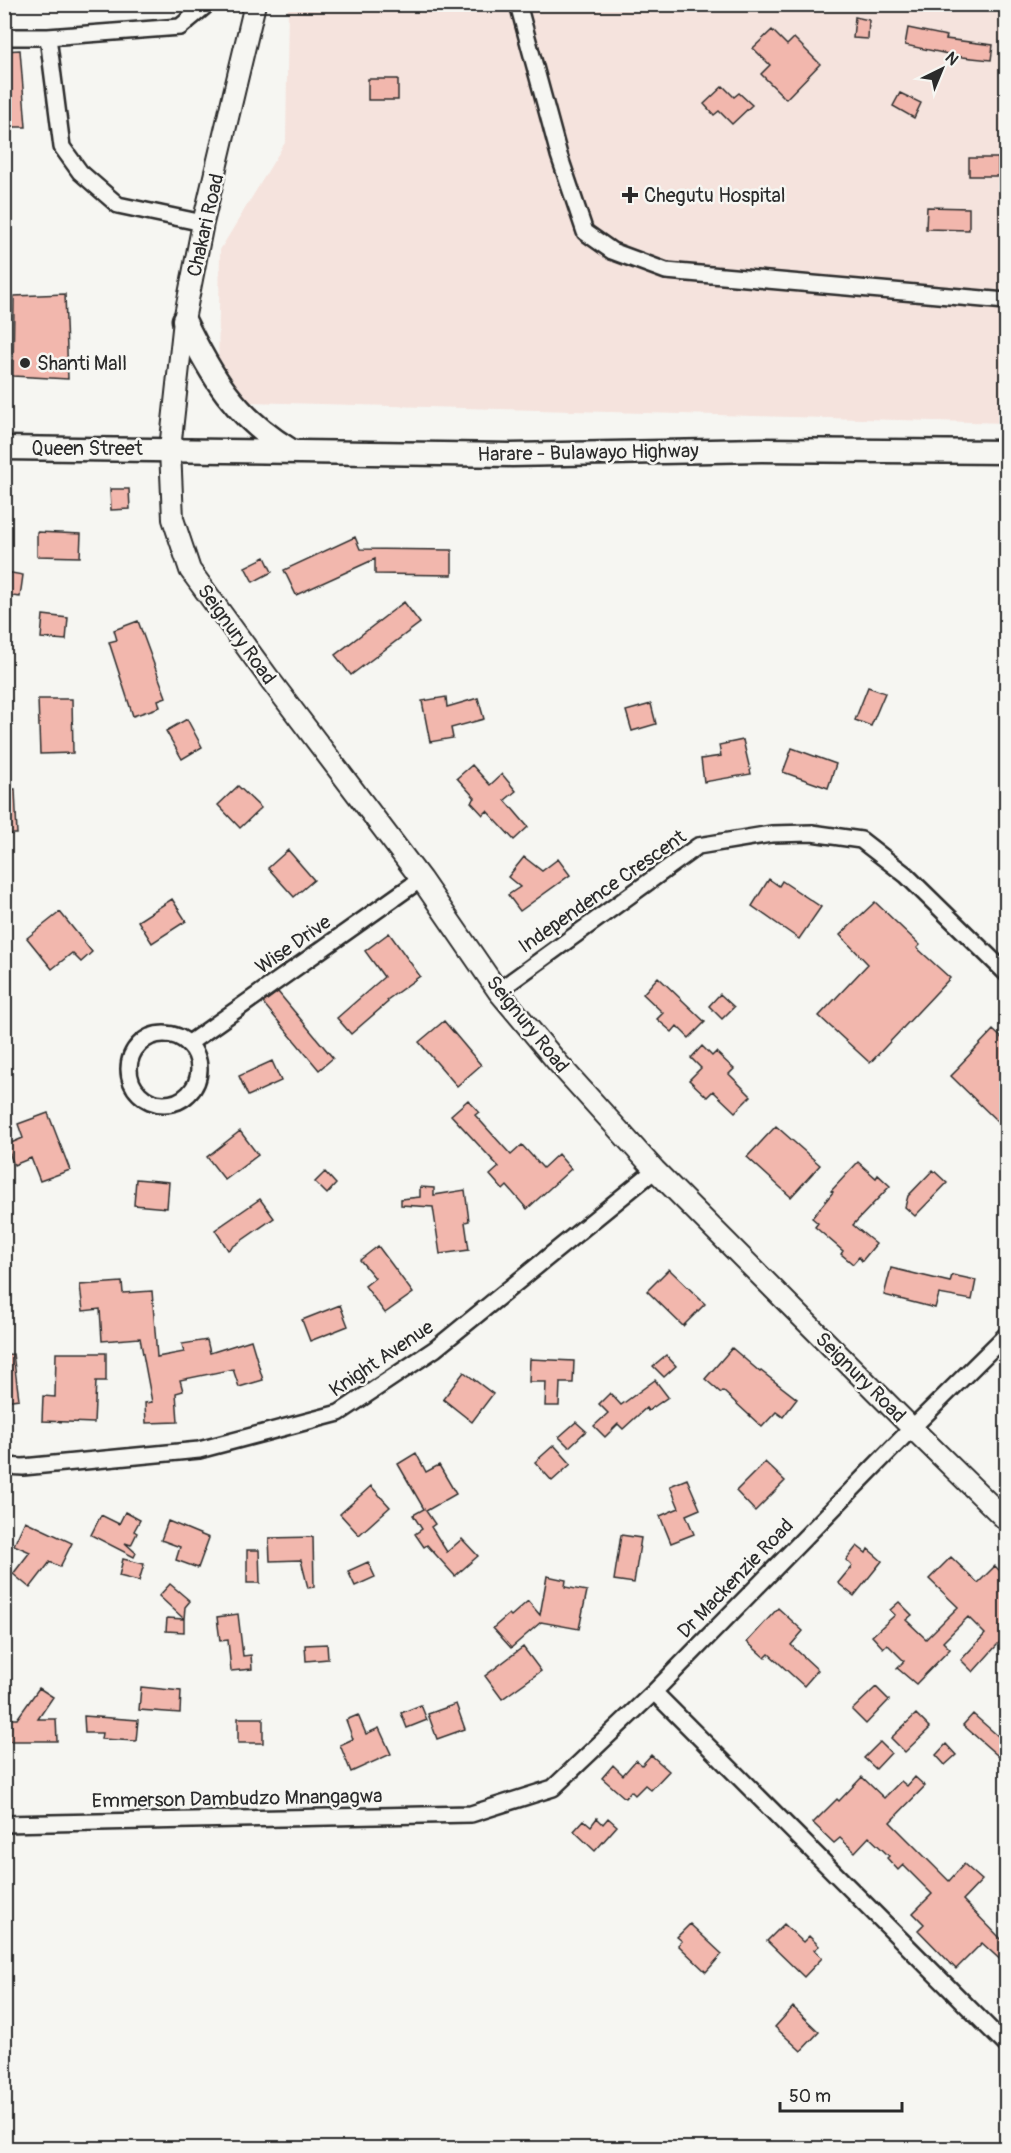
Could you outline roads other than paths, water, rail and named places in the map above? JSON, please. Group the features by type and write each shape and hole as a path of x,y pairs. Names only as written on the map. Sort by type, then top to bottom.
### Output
{"highway":[{"path":"184,320 205,362 225,393 268,437 291,451"},
{"name":"Queen Street","path":"4,448 170,449"},
{"name":"Harare - Bulawayo Highway","path":"170,449 512,454 761,450 1006,452"}],"main road":[{"name":"Chakari Road","path":"170,449 184,320 203,223 255,4"},
{"name":"Seignury Road","path":"170,449 173,519 190,570 421,879 498,991 558,1063 655,1170 1006,1520"}],"street":[{"path":"4,37 48,37 180,27 204,8 205,4"},
{"path":"518,4 559,154 585,232 612,251 666,272 1006,301"},
{"path":"48,37 62,147 80,172 118,205 203,223"},
{"name":"Independence Crescent","path":"498,991 698,846 771,834 812,833 861,840 906,875 1006,973"},
{"name":"Wise Drive","path":"188,1044 421,879"},
{"path":"155,1034 179,1037 188,1044 199,1064 195,1086 188,1095 167,1104 145,1099 136,1091 130,1081 128,1069 130,1057 136,1047 155,1034"},
{"name":"Knight Avenue","path":"4,1466 23,1467 199,1450 339,1413 435,1349 655,1170"},
{"name":"Dr Mackenzie Road","path":"471,1814 552,1788 654,1692 1006,1335"},
{"path":"654,1692 1006,2045"},
{"name":"Emmerson Dambudzo Mnangagwa","path":"4,1824 471,1814"}],"place":[{"name":"Chegutu Hospital","path":"630,195"},
{"name":"Shanti Mall","path":"25,363"}]}
